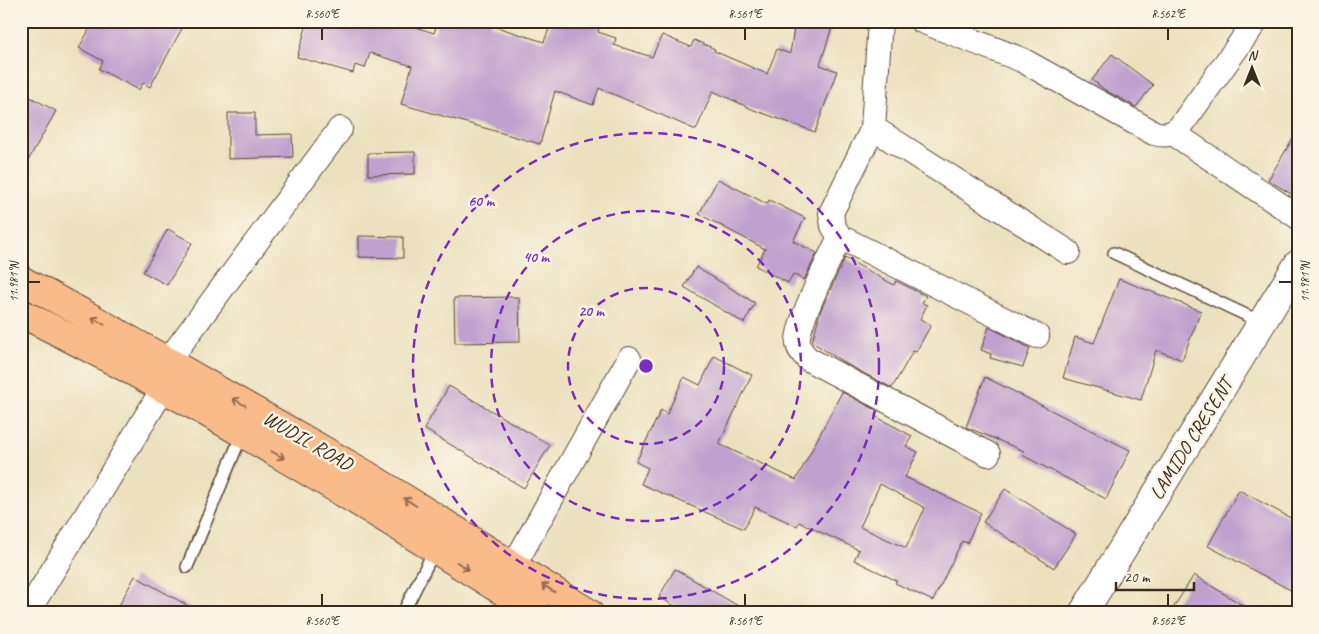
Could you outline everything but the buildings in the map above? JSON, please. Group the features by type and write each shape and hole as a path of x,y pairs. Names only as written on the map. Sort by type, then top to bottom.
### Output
{"main road":[{"name":"WUDIL ROAD","path":"21,280 168,361 365,474 589,613"},
{"name":"WUDIL ROAD","path":"21,313 78,342 242,434 435,549 537,613"}],"street":[{"path":"880,21 872,128 831,213 833,226 840,236 1037,336"},
{"path":"922,21 1022,60 1154,133 1165,136 1173,133 1180,126 1256,21"},
{"path":"872,128 1068,252"},
{"path":"168,361 340,129"},
{"path":"1173,133 1298,217"},
{"path":"840,236 800,326 798,344 802,354 808,359 988,454"},
{"name":"LAMIDO CRESENT","path":"1083,613 1298,264"},
{"path":"513,567 629,359"},
{"path":"27,613 163,389"}],"lane":[{"path":"1114,253 1263,323"},
{"path":"187,567 242,434"},
{"path":"403,613 435,549"}]}
